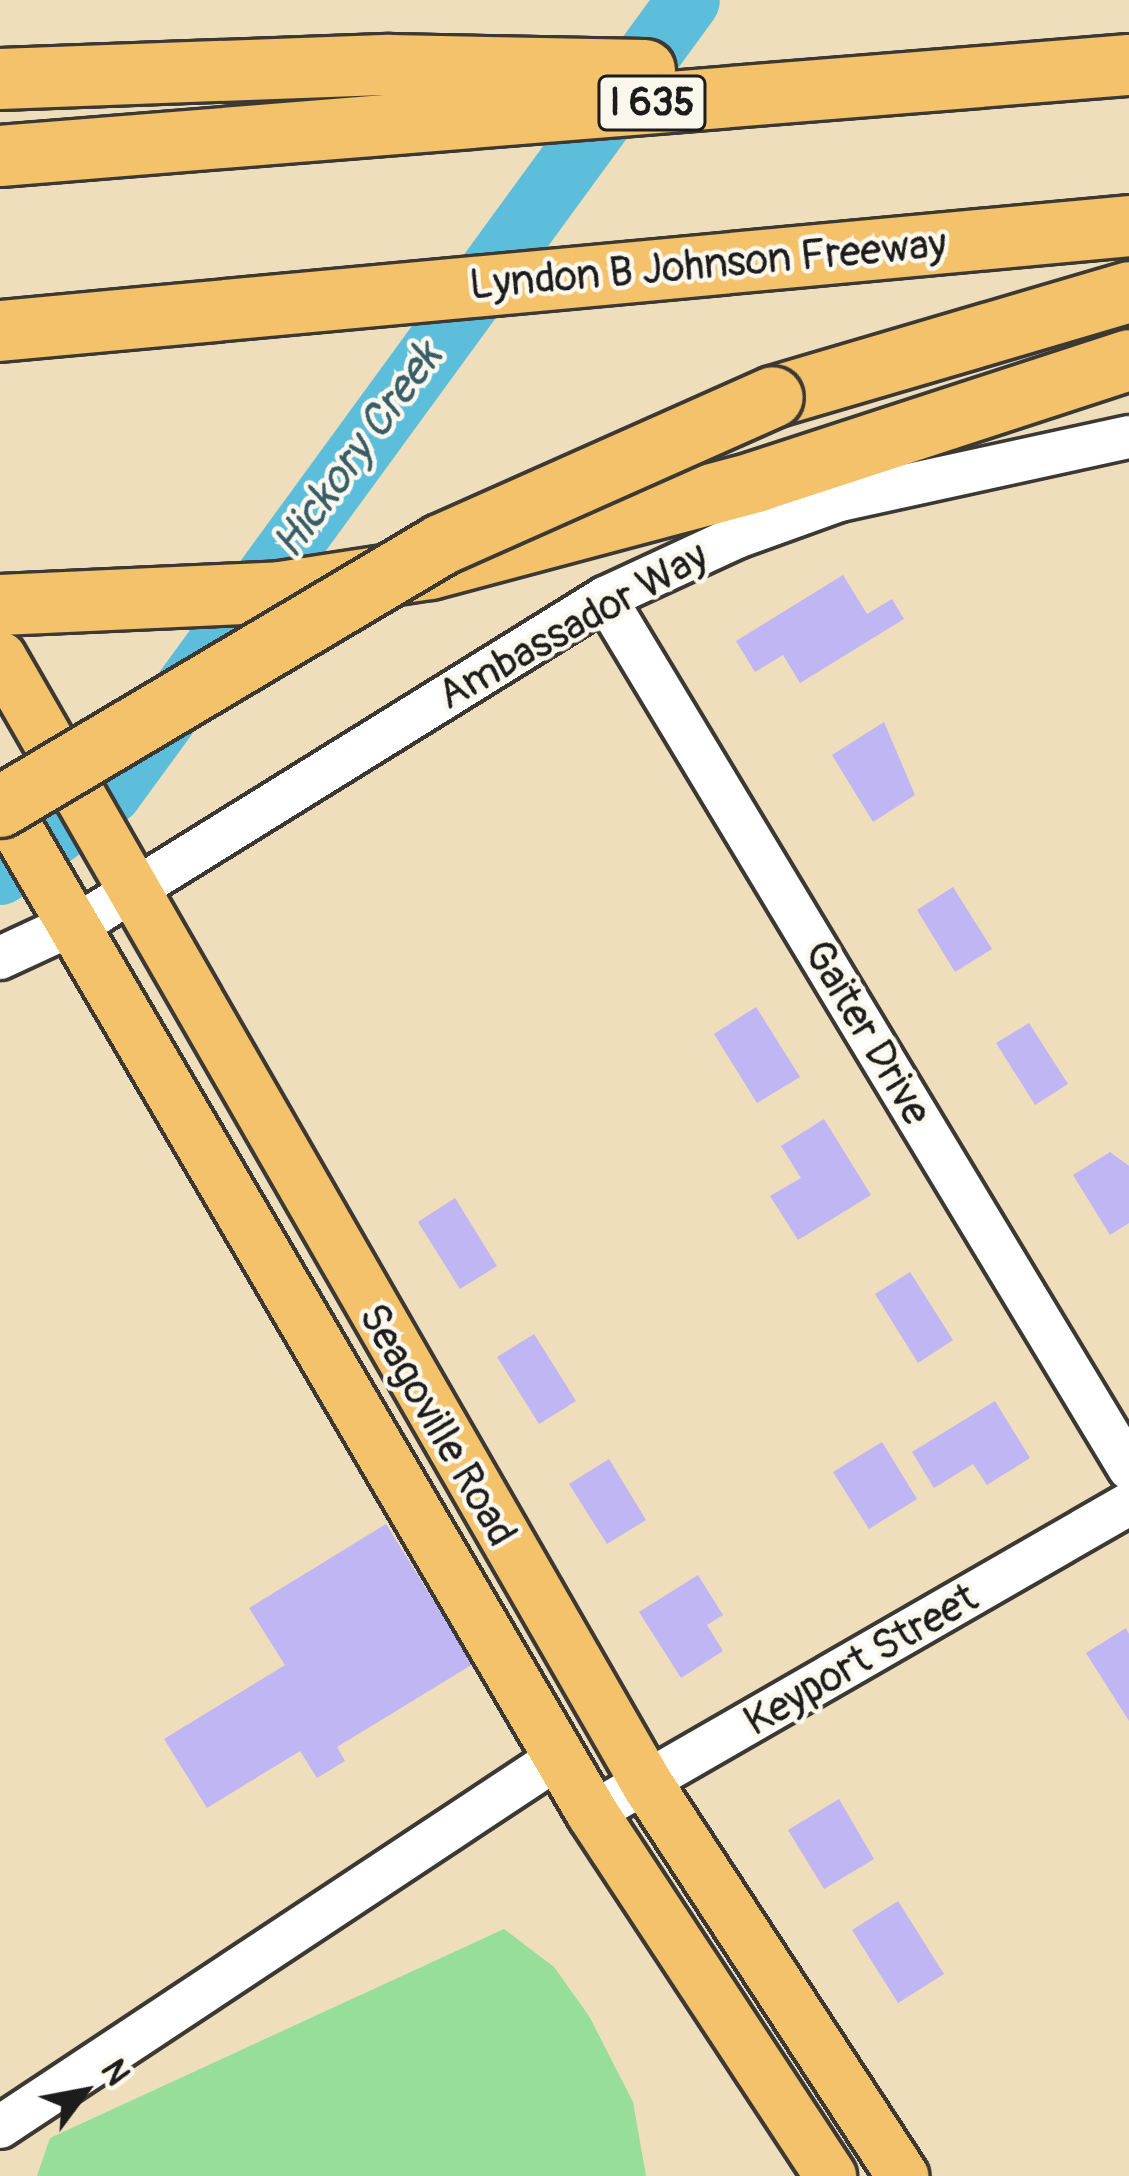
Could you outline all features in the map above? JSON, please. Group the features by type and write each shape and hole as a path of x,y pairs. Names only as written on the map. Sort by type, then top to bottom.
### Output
{"highway":[{"name":"I 635","path":"0,156 1129,65"},
{"path":"0,80 529,66 914,82"},
{"name":"Lyndon B Johnson Freeway","path":"0,331 1129,226"},
{"path":"0,804 441,545 773,397 1129,292"},
{"path":"26,603 338,583 599,528 1129,360"}],"main road":[{"name":"Seagoville Road","path":"9,674 127,895 647,1784 904,2176"},
{"name":"Seagoville Road","path":"0,804 56,907 592,1814 830,2176"},
{"path":"419,1522 474,1488"}],"street":[{"name":"Ambassador Way","path":"9,954 56,907 127,895 605,598 840,500 1129,437"},
{"name":"Gaiter Drive","path":"605,598 1129,1468"},
{"name":"Keyport Street","path":"592,1814 1129,1504"},
{"path":"0,2127 559,1757"}],"green space":[{"path":"504,1929 554,1967 589,2016 633,2102 646,2176 37,2176 50,2138"}],"building":[{"path":"843,575 867,614 892,599 904,619 800,683 783,655 755,672 736,641"},
{"path":"884,722 915,795 873,822 832,755"},
{"path":"953,887 992,949 955,972 917,910"},
{"path":"756,1007 800,1077 757,1103 714,1034"},
{"path":"1029,1023 1068,1084 1035,1105 996,1043"},
{"path":"824,1119 871,1195 798,1240 770,1196 801,1178 781,1146"},
{"path":"1110,1152 1129,1166 1129,1223 1110,1235 1073,1175"},
{"path":"455,1198 497,1266 460,1289 418,1222"},
{"path":"910,1272 953,1340 918,1363 875,1294"},
{"path":"534,1334 576,1401 539,1424 497,1357"},
{"path":"995,1401 1030,1458 987,1485 973,1464 934,1488 912,1452"},
{"path":"882,1442 917,1499 869,1529 833,1472"},
{"path":"609,1459 646,1520 607,1544 569,1484"},
{"path":"386,1524 473,1664 337,1747 345,1761 317,1778 300,1751 207,1808 164,1739 285,1665 249,1608"},
{"path":"698,1575 723,1615 707,1625 723,1651 681,1678 639,1612"},
{"path":"1126,1628 1129,1634 1129,1721 1086,1653"},
{"path":"839,1799 874,1859 824,1889 788,1830"},
{"path":"898,1901 944,1974 898,2003 852,1930"}],"waterway":[{"name":"Hickory Creek","path":"0,873 110,792 688,0"}]}
